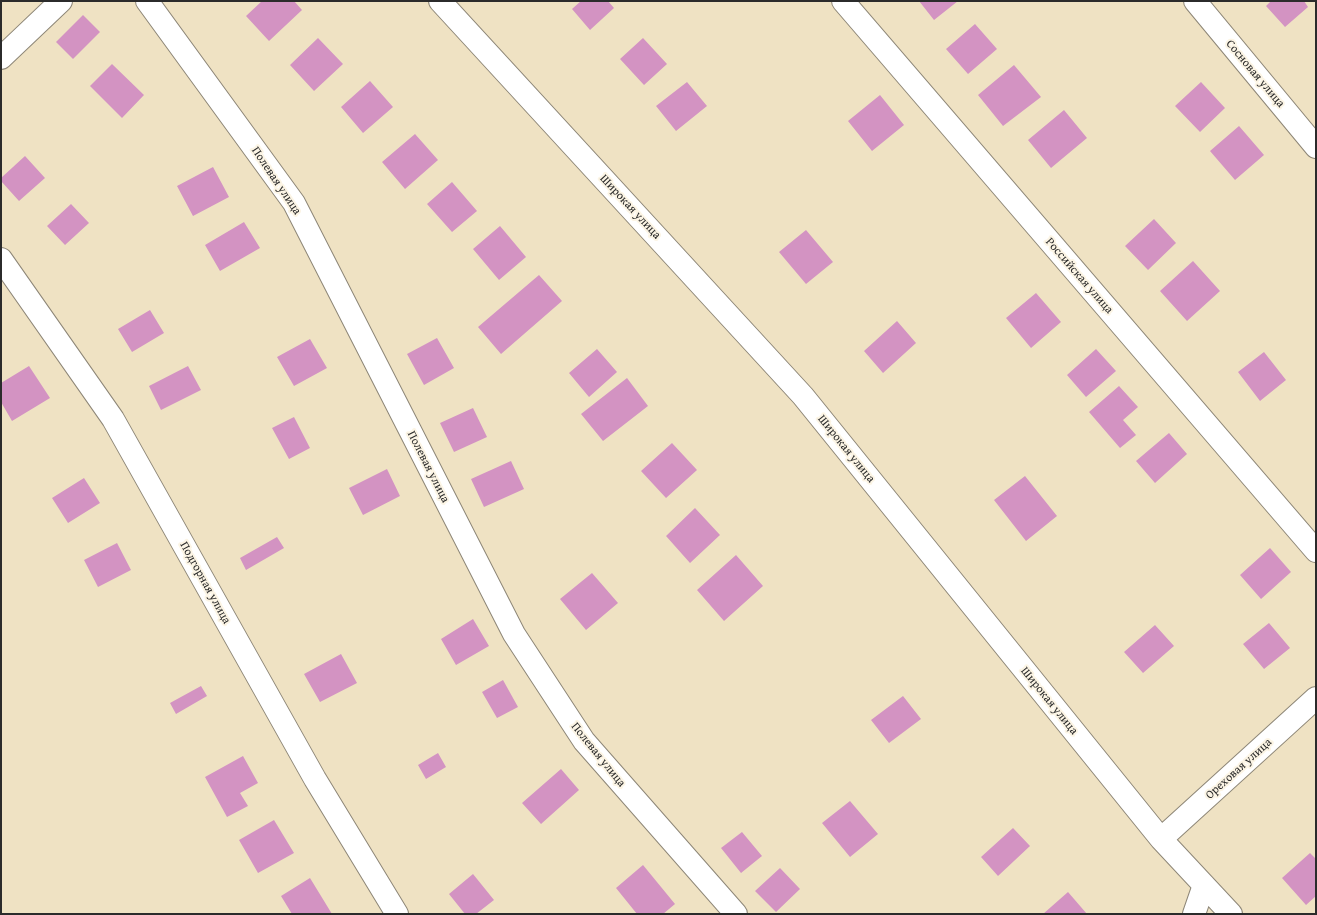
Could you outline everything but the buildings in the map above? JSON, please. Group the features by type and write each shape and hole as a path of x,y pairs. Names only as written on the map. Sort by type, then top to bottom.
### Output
{"street":[{"path":"3,51 61,1"},
{"name":"Полевая улица","path":"147,1 294,203 514,634 584,741 736,914"},
{"name":"Широкая улица","path":"440,1 803,396 1161,839 1231,914"},
{"name":"Российская улица","path":"843,1 1316,551"},
{"name":"Сосновая улица","path":"1195,1 1316,147"},
{"name":"Подгорная улица","path":"1,259 113,419 315,779 397,914"},
{"name":"Ореховая улица","path":"1161,839 1316,698"},
{"path":"1194,914 1204,885"}]}
